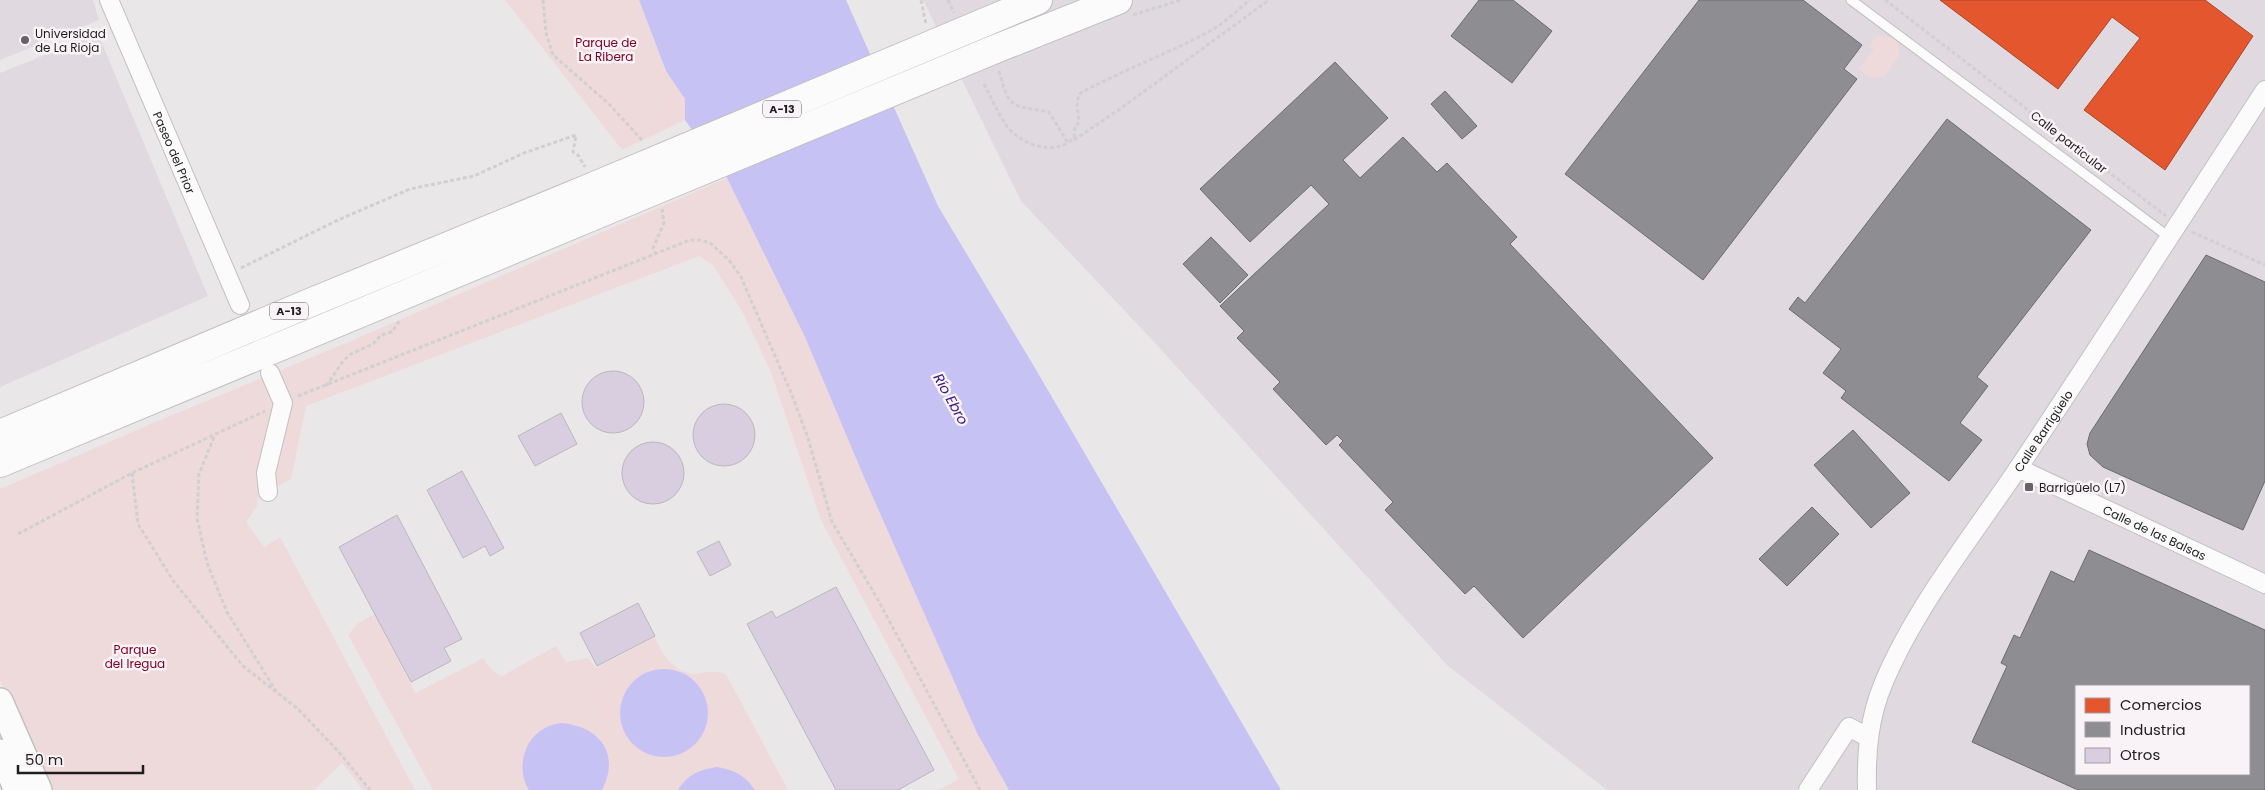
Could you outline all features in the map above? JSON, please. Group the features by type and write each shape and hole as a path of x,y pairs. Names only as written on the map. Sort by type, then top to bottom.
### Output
{"highway":[{"name":"A-13","path":"0,434 307,304 583,182 1038,0"},
{"name":"A-13","path":"0,463 591,217 996,59 1118,0"}],"main road":[{"path":"0,701 39,790"},
{"path":"0,752 17,790"}],"street":[{"name":"Paseo del Prior","path":"109,0 240,306"},
{"name":"Calle Barrigüelo","path":"1866,790 1866,756 1869,738 1884,683 1900,648 1939,584 2018,468 2265,90"},
{"path":"268,492 266,473 282,403 270,373"},
{"name":"Calle de las Balsas","path":"2018,468 2265,584"},
{"path":"1808,790 1849,727 1869,738"}],"lane":[{"path":"1851,0 2173,231"}],"path":[{"path":"543,0 544,19 553,54 609,104 640,139 644,149"},
{"path":"948,0 955,14"},
{"path":"984,84 1007,126 1024,140 1042,148 1063,146 1074,137 1075,127 1079,122 1077,104 1079,94 1116,74 1152,60 1212,30 1250,0"},
{"path":"1068,142 1120,109 1270,0"},
{"name":"Calle particular","path":"1885,0 2173,231 2265,265"},
{"path":"996,59 1004,92 1010,101 1020,108 1049,112 1068,142"},
{"path":"233,272 330,224 410,189 474,176 524,153 576,135 574,152 578,155 583,182"},
{"path":"656,255 653,248 664,223 660,202"},
{"path":"18,534 132,473 282,403 690,240 702,240 720,250 741,277 792,394 808,438 832,522 877,598 980,790"},
{"path":"214,436 199,474 198,518 207,563 227,612 278,694"},
{"path":"132,473 138,524 174,582 243,666 298,708 338,751 370,790"}],"shaded area":[{"name":"Universidad de La Rioja","path":"0,0 93,0 99,20 0,60"},
{"path":"923,0 2265,0 2265,790 1607,790 1447,665 1156,344 1021,201"},
{"path":"98,34 208,296 0,387 0,73"}],"green space":[{"name":"Parque de La Ribera","path":"505,0 639,0 666,71 685,99 685,120 622,150"},
{"path":"1884,35 1898,43 1900,55 1885,76 1874,77 1859,68 1874,50 1869,46 1875,37"},
{"name":"Parque del Iregua","path":"727,178 805,337 977,733 1009,790 939,790 959,779 821,520 771,372 743,313 713,265 699,256 306,406 291,479 258,497 257,506 246,522 264,547 280,537 415,790 363,790 342,763 314,790 47,790 0,680 0,489 351,341"},
{"path":"375,614 415,693 484,658 491,669 502,676 556,646 566,662 588,658 596,668 655,637 661,650 674,666 694,674 714,672 726,674 788,790 433,790 348,635 357,624"}],"water":[{"name":"Río Ebro","path":"639,0 846,0 938,206 1035,368 1281,790 1009,790 977,733 864,477 805,337 727,178 685,120 685,99 666,71"},
{"path":"664,669 681,673 695,682 704,696 708,713 704,730 695,744 681,753 664,757 647,753 633,744 624,730 620,713 624,696 633,682 647,673"},
{"path":"561,723 574,725 586,730 596,736 603,744 609,764 602,790 529,790 523,773 524,756 527,747 537,733 549,726"},
{"path":"717,767 739,774 755,790 678,790 690,776"}],"building: Comercios":[{"path":"1940,0 2205,0 2253,36 2165,170 2084,110 2140,38 2112,17 2058,89"}],"building: Industria":[{"path":"1479,0 1513,0 1552,31 1512,83 1451,36"},
{"path":"1699,0 1803,0 1862,45 1844,69 1857,79 1703,280 1565,174"},
{"path":"1335,62 1388,118 1343,160 1360,178 1403,137 1437,172 1447,163 1517,237 1510,244 1713,458 1523,638 1474,586 1465,594 1385,510 1393,502 1339,445 1343,441 1337,435 1326,445 1273,389 1280,382 1237,338 1244,331 1220,306 1329,204 1311,185 1250,242 1200,189"},
{"path":"1445,91 1477,126 1462,139 1431,104"},
{"path":"1947,119 2091,230 1977,377 1988,386 1960,423 1982,440 1949,481 1841,398 1846,391 1823,373 1841,349 1789,309 1798,297 1805,303"},
{"path":"1211,237 1248,275 1220,303 1183,264"},
{"path":"2206,255 2265,282 2265,481 2243,530 2103,467 2090,455 2087,444 2090,433"},
{"path":"1853,430 1910,493 1871,528 1814,465"},
{"path":"1812,507 1839,534 1787,586 1759,559"},
{"path":"2089,550 2265,630 2265,790 2078,790 1972,742 2007,666 2001,663 2014,635 2020,638 2051,571 2074,582"}],"building: Otros":[{"path":"607,371 619,371 635,380 642,390 644,402 642,414 635,424 619,433 607,433 596,428 587,419 582,408 582,396 587,385 596,376"},
{"path":"718,404 730,404 746,413 753,423 755,435 753,447 746,457 730,466 718,466 707,461 698,452 693,441 693,429 698,418 707,409"},
{"path":"561,413 577,444 535,466 518,436"},
{"path":"647,442 659,442 675,451 682,461 684,473 682,485 675,495 659,504 647,504 636,499 627,490 622,479 622,467 627,456 636,447"},
{"path":"462,471 504,548 490,556 485,546 463,558 427,490"},
{"path":"397,515 462,639 444,648 451,661 411,682 339,547"},
{"path":"719,541 731,565 710,576 697,552"},
{"path":"836,587 934,770 898,790 836,790 747,624 772,611 776,618"},
{"path":"638,603 655,636 597,666 580,633"}],"place":[{"name":"Universidad de La Rioja","path":"25,40"},
{"name":"Barrigüelo (L7)","path":"2029,487"}]}
